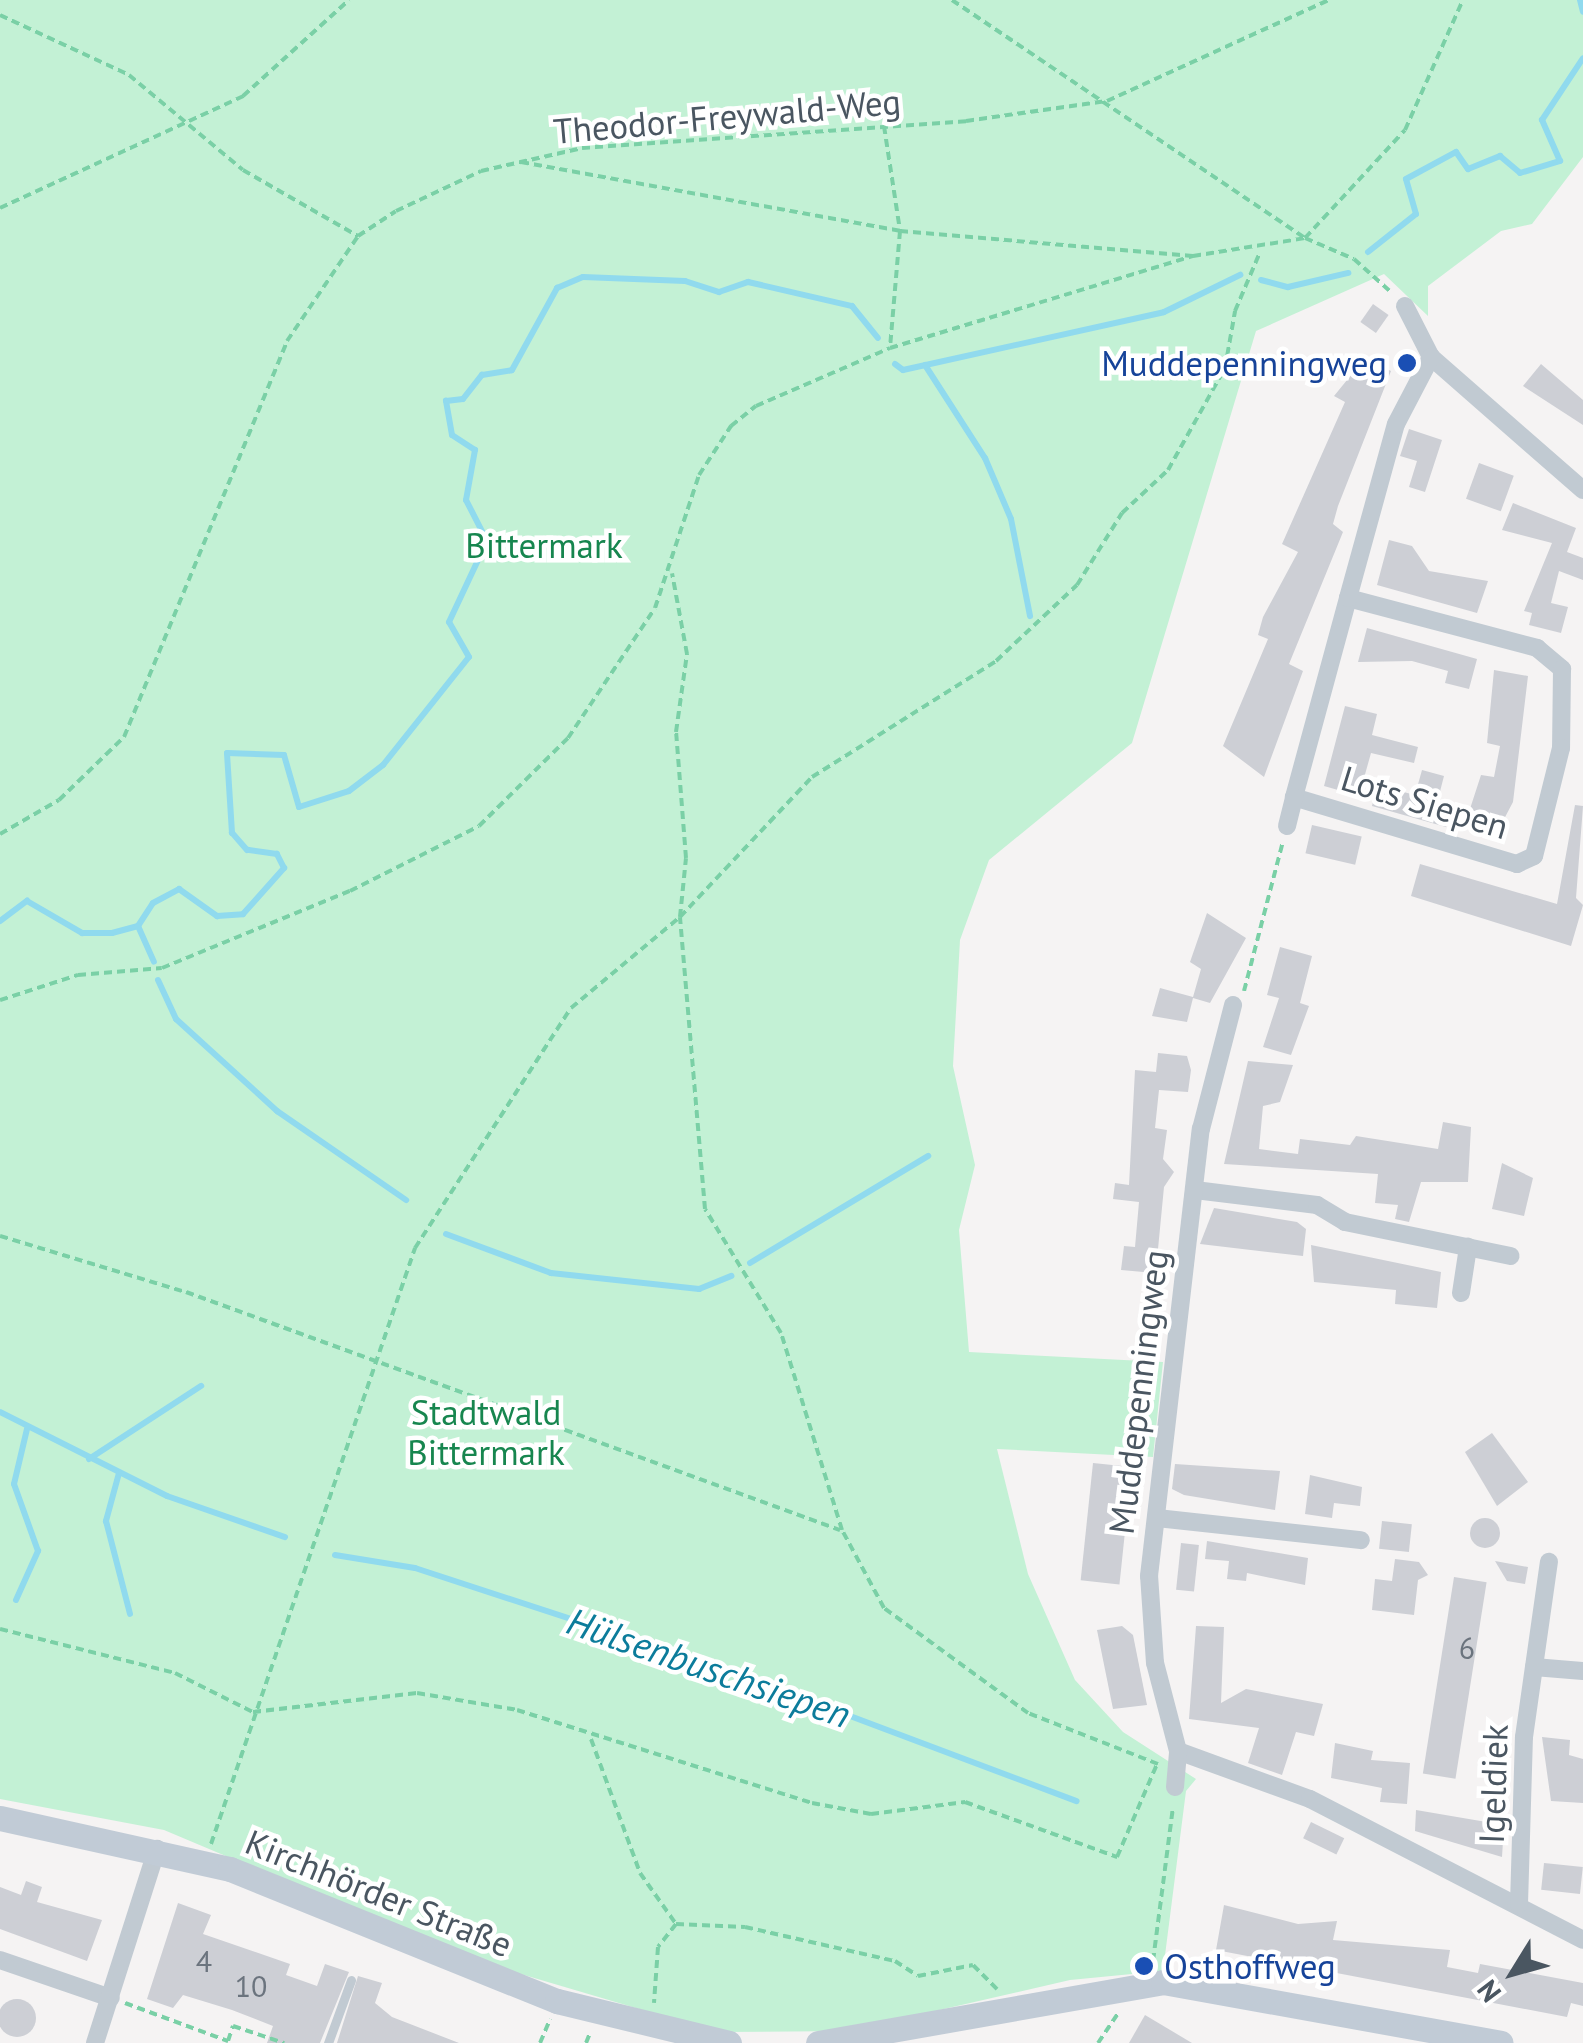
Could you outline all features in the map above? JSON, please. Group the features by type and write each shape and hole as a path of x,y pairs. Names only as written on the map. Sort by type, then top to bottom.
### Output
{"main road":[{"name":"Kirchhörder Straße","path":"0,1818 156,1848 301,1894 557,2000 730,2043"},
{"path":"829,2042 1162,1982 1502,2043"}],"street":[{"path":"1406,306 1431,357 1583,490"},
{"name":"Lots Siepen","path":"1286,826 1396,424 1431,357"},
{"name":"Lots Siepen","path":"1294,797 1517,864 1543,842 1561,748 1564,682 1552,656 1348,598"},
{"name":"Muddepenningweg","path":"1175,1787 1178,1751 1155,1663 1149,1576 1195,1190 1233,1006"},
{"path":"1195,1190 1318,1205 1345,1222 1512,1256"},
{"path":"1462,1294 1468,1247"},
{"path":"1157,1518 1361,1540"},
{"name":"Igeldiek","path":"1520,1904 1534,1667 1550,1562"},
{"path":"1534,1667 1583,1671"},
{"path":"1178,1751 1310,1799 1520,1904 1583,1940"},
{"path":"95,2043 156,1848"},
{"path":"0,1960 112,1998"}],"lane":[{"path":"328,2043 351,1980"}],"path":[{"path":"0,208 242,96 349,0"},
{"path":"952,0 1305,238 1354,259 1406,306"},
{"name":"Theodor-Freywald-Weg","path":"0,834 58,800 124,737 287,341 358,236 449,184 517,161 1106,101 1329,0"},
{"path":"517,161 900,232 1194,256 1260,252 1305,238 1405,130 1463,0"},
{"path":"0,15 129,75 276,192 358,236"},
{"path":"884,126 900,232 890,348"},
{"path":"209,1849 371,1362 415,1248 571,1008 680,916 812,777 996,660 1078,585 1122,512 1168,470 1224,368 1234,310 1260,252"},
{"path":"0,1000 78,975 162,968 463,837 568,738 672,573 700,475 730,426 756,406 890,348 1194,256"},
{"path":"0,1629 175,1673 253,1712 417,1694 517,1710 591,1739 871,1814 964,1802 1117,1857 1156,1764 1028,1713 959,1670 884,1608 842,1530 781,1334 705,1209 680,916 686,858 676,732 687,654 672,573"},
{"path":"1233,1006 1286,826"},
{"path":"0,1236 371,1362 842,1530"},
{"path":"591,1739 640,1873 676,1924"},
{"path":"1150,1970 1175,1787"},
{"path":"676,1924 745,1927 894,1961 918,1976 973,1965 1002,1994"},
{"path":"652,2016 658,1947 676,1924"},
{"path":"112,1998 228,2041 233,2026 284,2043"},
{"path":"1098,2043 1122,2008"},
{"path":"540,2043 550,2019"},
{"path":"586,2043 590,2033"}],"green space":[{"name":"Stadtwald Bittermark","path":"0,0 1583,0 1583,157 1532,224 1501,231 1428,286 1428,316 1384,274 1256,331 1132,743 989,860 960,940 953,1066 975,1165 959,1230 969,1352 1163,1362 1153,1457 997,1449 1028,1574 1075,1680 1123,1732 1196,1779 1186,1791 1163,1971 1070,1980 848,2031 717,2032 473,1960 164,1830 0,1799"}],"building":[{"path":"1373,304 1389,315 1376,333 1360,322"},
{"path":"1365,358 1391,371 1338,506 1333,524 1343,532 1289,664 1303,671 1264,777 1223,746 1268,639 1258,635 1263,617 1298,552 1282,544 1345,402 1334,396"},
{"path":"1541,364 1583,400 1583,425 1523,386"},
{"path":"1409,429 1442,440 1425,492 1409,487 1417,461 1400,456"},
{"path":"1479,463 1514,476 1501,511 1466,499"},
{"path":"1513,503 1576,528 1567,552 1583,558 1583,580 1559,571 1551,603 1568,607 1561,633 1529,625 1532,613 1524,611 1552,543 1502,530"},
{"path":"1389,540 1412,546 1429,571 1488,581 1477,613 1377,585"},
{"path":"1367,628 1477,659 1469,689 1445,683 1448,671 1412,661 1358,662"},
{"path":"1494,670 1528,676 1513,802 1503,821 1485,823 1468,815 1481,775 1494,777 1500,746 1487,743"},
{"path":"1345,706 1377,714 1372,735 1418,747 1414,763 1371,753 1359,796 1324,786"},
{"path":"1422,770 1444,776 1436,807 1450,811 1446,827 1372,806 1377,785 1415,795"},
{"path":"1575,805 1583,806 1576,898 1583,905 1571,946 1411,896 1420,864 1557,904"},
{"path":"1312,825 1362,836 1355,865 1305,853"},
{"path":"1207,913 1246,938 1210,1003 1193,998 1187,1022 1152,1016 1160,988 1193,997 1201,969 1190,962"},
{"path":"1280,947 1312,956 1300,1003 1309,1006 1291,1055 1263,1047 1279,998 1267,995"},
{"path":"1158,1053 1187,1056 1191,1070 1188,1092 1159,1090 1155,1128 1167,1130 1163,1159 1174,1172 1164,1187 1158,1249 1169,1250 1166,1274 1121,1270 1124,1246 1135,1247 1139,1202 1113,1199 1115,1183 1129,1185 1135,1070 1156,1072"},
{"path":"1248,1061 1293,1065 1280,1102 1263,1106 1259,1149 1298,1154 1300,1139 1350,1145 1356,1136 1438,1149 1443,1122 1471,1127 1468,1182 1421,1182 1409,1222 1395,1219 1398,1205 1375,1203 1378,1174 1224,1164"},
{"path":"1502,1163 1533,1178 1524,1216 1492,1209"},
{"path":"1214,1208 1297,1222 1306,1229 1303,1256 1200,1244"},
{"path":"1311,1245 1441,1272 1437,1308 1395,1304 1396,1290 1314,1282"},
{"path":"1492,1433 1528,1482 1497,1506 1465,1452"},
{"path":"1093,1463 1132,1467 1119,1584 1081,1580"},
{"path":"1175,1464 1280,1471 1275,1510 1184,1495 1172,1489"},
{"path":"1310,1475 1362,1487 1360,1506 1334,1503 1332,1518 1305,1514"},
{"path":"1485,1518 1496,1522 1500,1533 1496,1544 1485,1548 1474,1544 1470,1533 1474,1522"},
{"path":"1382,1521 1412,1524 1409,1552 1379,1549"},
{"path":"1207,1541 1308,1558 1305,1585 1247,1573 1246,1581 1227,1579 1229,1561 1205,1559"},
{"path":"1181,1543 1199,1545 1194,1592 1176,1590"},
{"path":"1395,1559 1419,1562 1428,1575 1418,1580 1414,1615 1372,1610 1375,1579 1392,1581"},
{"path":"1495,1561 1528,1567 1525,1584 1507,1581"},
{"path":"1454,1577 1487,1582 1455,1779 1423,1774"},
{"path":"1122,1626 1133,1635 1147,1705 1113,1709 1097,1630"},
{"path":"1196,1626 1224,1627 1221,1703 1246,1689 1323,1704 1314,1736 1296,1732 1282,1775 1248,1763 1259,1728 1189,1719"},
{"path":"1542,1737 1570,1740 1569,1755 1583,1759 1583,1803 1551,1801"},
{"path":"1335,1743 1373,1751 1371,1760 1410,1763 1407,1804 1380,1802 1382,1788 1331,1778"},
{"path":"1416,1810 1504,1825 1502,1857 1415,1831"},
{"path":"1311,1822 1344,1838 1336,1854 1303,1838"},
{"path":"1544,1863 1583,1867 1580,1894 1541,1890"},
{"path":"26,1881 42,1887 37,1902 102,1920 87,1961 0,1929 0,1887 21,1895"},
{"path":"178,1903 211,1915 203,1934 290,1964 286,1975 317,1986 325,1964 349,1972 320,2043 267,2043 273,2026 232,2010 183,1995 173,2008 147,1999"},
{"path":"1224,1905 1298,1924 1337,1921 1333,1940 1450,1950 1447,1967 1478,1973 1480,1964 1583,1983 1583,2006 1571,2003 1567,2017 1216,1950"},
{"path":"358,1976 382,1983 375,2003 392,2017 459,2043 337,2043"},
{"path":"17,1999 31,2004 36,2018 31,2032 17,2037 3,2032 -2,2018 3,2004"},
{"path":"1145,2015 1192,2043 1129,2043"}],"waterway":[{"path":"1580,0 1583,12"},
{"path":"1368,252 1416,214 1406,179 1456,152 1468,169 1500,156 1520,173 1560,161 1542,120 1583,58"},
{"path":"1261,280 1288,287 1348,273"},
{"path":"895,364 903,370 1164,312 1240,275"},
{"path":"0,921 27,901 82,933 112,933 138,926 153,903 179,889 217,916 243,914 284,868 277,854 247,850 232,833 227,753 284,755 299,807 349,791 383,765 469,657 449,622 487,541 466,500 475,450 452,435 446,401 463,399 482,375 512,370 557,288 583,277 685,281 719,292 748,282 852,306 878,338"},
{"path":"925,365 985,458 1011,519 1030,616"},
{"path":"138,926 154,962"},
{"path":"158,980 176,1019 277,1111 406,1200"},
{"path":"750,1263 928,1156"},
{"path":"446,1234 551,1273 699,1289 731,1276"},
{"path":"89,1459 201,1386"},
{"name":"Hülsenbuschsiepen","path":"0,1412 167,1496 285,1537"},
{"path":"16,1600 38,1551 14,1484 27,1429"},
{"path":"119,1473 106,1521 130,1614"},
{"name":"Hülsenbuschsiepen","path":"335,1555 415,1568 733,1672 1077,1801"}],"place":[{"name":"Muddepenningweg","path":"1407,363"},
{"name":"Osthoffweg","path":"1144,1966"}],"park label":[{"name":"Bittermark","path":"544,545"}]}
